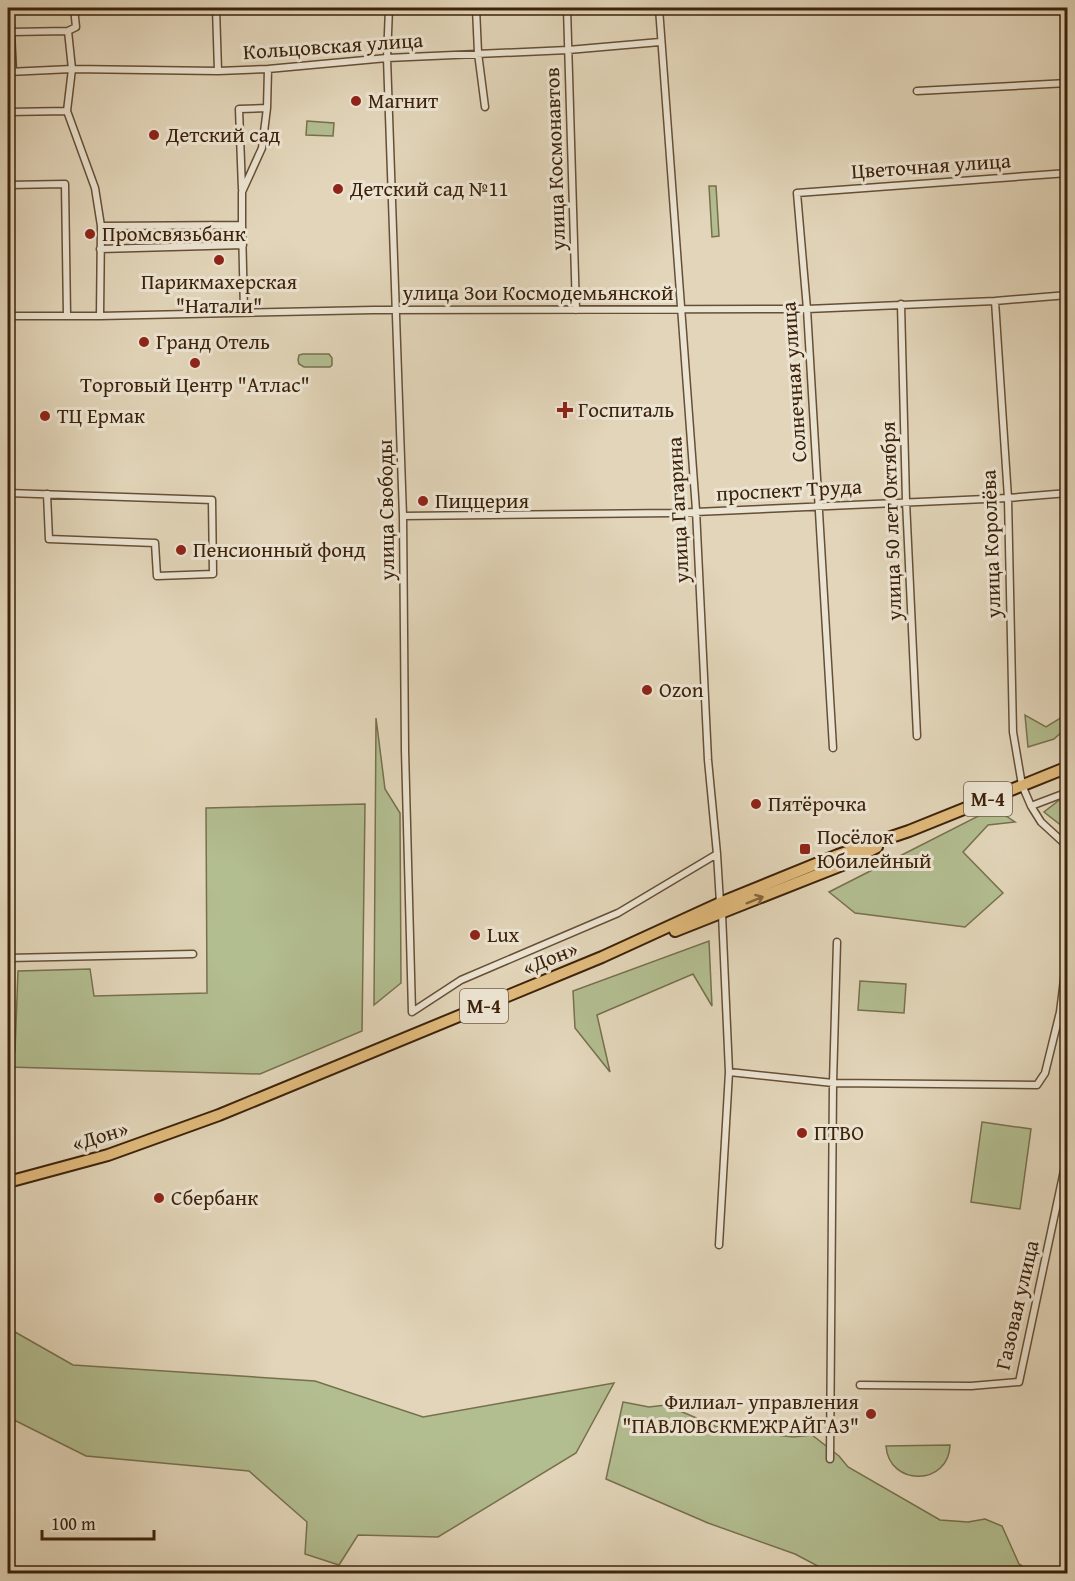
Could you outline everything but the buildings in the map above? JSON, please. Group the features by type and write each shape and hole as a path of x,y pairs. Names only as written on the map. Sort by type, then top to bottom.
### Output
{"main road":[{"name":"М-4","path":"1022,785 1068,767"},
{"name":"«Дон»","path":"8,1182 99,1158 163,1137 721,908 842,865 909,831 1022,785"}],"street":[{"path":"10,32 68,31 76,27 74,8"},
{"path":"216,8 218,71"},
{"name":"улица Свободы","path":"389,8 387,58 403,516 405,750 412,1012 461,980 618,913 717,854"},
{"path":"476,8 478,53 485,107"},
{"name":"улица Космонавтов","path":"567,8 576,310"},
{"name":"улица Гагарина","path":"659,8 696,510 708,760 721,908 729,1072 719,1245"},
{"path":"8,20 11,26 10,72"},
{"path":"68,31 72,69 67,111 95,188 101,226 100,316"},
{"name":"Кольцовская улица","path":"10,72 72,69 218,71 268,69 387,58 568,50 660,42"},
{"path":"242,192 262,148 267,108 268,69"},
{"path":"917,91 1068,83"},
{"path":"244,312 238,109 267,108"},
{"path":"8,112 67,111"},
{"name":"Цветочная улица","path":"797,193 1068,173"},
{"path":"8,185 65,184 67,315"},
{"name":"Солнечная улица","path":"797,193 807,309 833,748"},
{"path":"101,226 242,225"},
{"path":"100,249 243,245"},
{"name":"улица Зои Космодемьянской","path":"8,316 397,309 807,309 1068,296"},
{"name":"улица Королёва","path":"995,301 1008,498 1013,732 1022,785"},
{"name":"улица 50 лет Октября","path":"901,304 906,501 917,736"},
{"name":"проспект Труда","path":"403,516 672,513 696,510 1008,498 1068,493"},
{"path":"8,494 47,494 212,500 213,574 157,576 155,543 49,540 47,494"},
{"path":"1022,785 1041,822 1065,844 1068,881"},
{"path":"1031,806 1068,792"},
{"path":"830,1459 833,1083 837,942"},
{"path":"729,1072 833,1083 1037,1085 1045,1073 1057,1022 1068,947"},
{"path":"8,958 193,954"},
{"name":"Газовая улица","path":"860,1385 971,1386 1018,1382 1068,1152"}],"green space":[{"path":"307,121 334,123 333,136 306,135"},
{"path":"709,186 716,186 719,236 712,237"},
{"path":"329,354 332,358 332,365 330,367 304,367 299,364 298,360 299,355"},
{"path":"1067,714 1067,727 1054,739 1028,747 1025,715 1046,727"},
{"path":"376,718 385,789 400,813 401,983 374,1005"},
{"path":"1067,794 1067,830 1044,812"},
{"path":"365,804 362,1031 260,1074 8,1067 8,1052 15,1051 18,971 90,969 94,996 207,993 206,808"},
{"path":"994,808 1015,822 988,825 963,852 1003,893 965,927 855,913 829,892"},
{"path":"709,941 712,1006 693,974 597,1015 610,1072 575,1028 573,991"},
{"path":"860,981 906,984 904,1013 858,1010"},
{"path":"982,1122 1031,1129 1020,1209 971,1202"},
{"path":"8,1328 73,1365 315,1381 423,1417 614,1383 576,1453 438,1537 358,1535 339,1565 305,1554 307,1522 249,1471 86,1456 8,1417"},
{"path":"623,1402 649,1407 666,1405 720,1428 793,1437 812,1435 839,1456 848,1467 940,1520 968,1522 985,1519 1002,1526 1019,1564 1033,1573 831,1573 795,1554 708,1523 606,1479"},
{"path":"950,1445 947,1458 940,1468 930,1474 919,1476 907,1475 897,1469 890,1459 886,1446"}],"place":[{"name":"Магнит","path":"356,101"},
{"name":"Детский сад","path":"154,135"},
{"name":"Детский сад №11","path":"338,189"},
{"name":"Промсвязьбанк","path":"90,234"},
{"name":"Парикмахерская \"Натали\"","path":"219,260"},
{"name":"Гранд Отель","path":"144,342"},
{"name":"Торговый Центр \"Атлас\"","path":"195,363"},
{"name":"Госпиталь","path":"565,410"},
{"name":"ТЦ Ермак","path":"45,416"},
{"name":"Пиццерия","path":"423,501"},
{"name":"Пенсионный фонд","path":"181,550"},
{"name":"Ozon","path":"647,690"},
{"name":"Пятёрочка","path":"756,804"},
{"name":"Посёлок Юбилейный","path":"805,849"},
{"name":"Lux","path":"475,935"},
{"name":"ПТВО","path":"802,1133"},
{"name":"Сбербанк","path":"159,1198"},
{"name":"Филиал- управления \"ПАВЛОВСКМЕЖРАЙГАЗ\"","path":"871,1414"}]}
